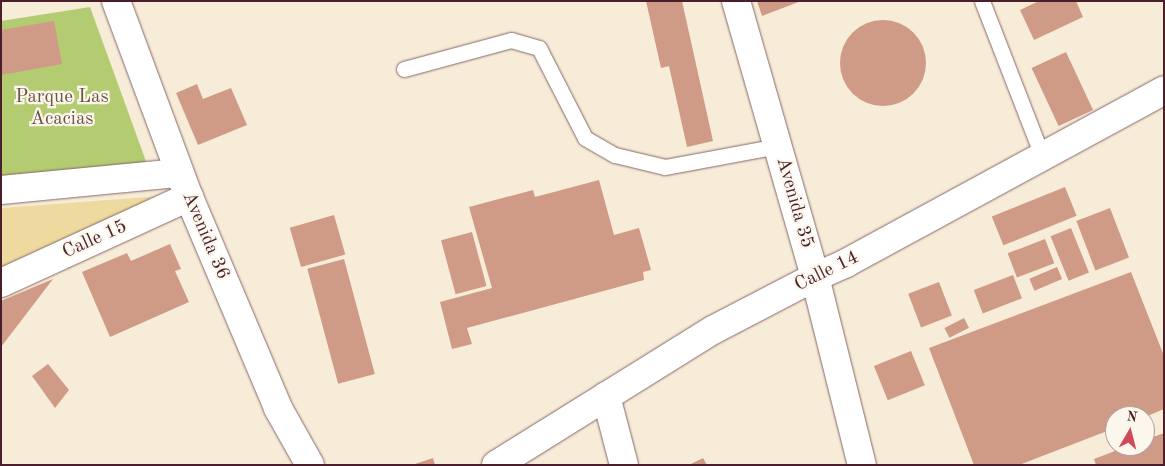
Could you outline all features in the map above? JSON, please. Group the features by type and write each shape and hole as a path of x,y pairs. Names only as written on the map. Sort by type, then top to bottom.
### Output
{"street":[{"name":"Avenida 36","path":"116,1 184,185 278,408 310,465"},
{"name":"Avenida 35","path":"736,1 815,277 862,465"},
{"name":"Calle 14","path":"496,465 714,330 815,277 846,263 1164,90"},
{"path":"1,190 184,185"},
{"name":"Calle 15","path":"1,283 184,185"},
{"path":"606,396 624,465"}],"lane":[{"path":"982,1 1042,156"},
{"path":"404,68 511,40 539,48 585,138 615,155 665,167 778,146"}],"green space":[{"name":"Parque Las Acacias","path":"90,7 147,164 1,177 1,21"}],"sand":[{"path":"162,196 1,267 1,208"}],"building":[{"path":"646,1 682,1 713,141 687,147 669,66 661,68"},
{"path":"757,1 801,1 762,16"},
{"path":"1039,1 1076,1 1083,17 1034,40 1020,10"},
{"path":"883,20 899,24 913,33 922,47 926,63 922,79 913,93 899,102 883,106 867,102 853,93 844,79 840,63 844,47 853,33 867,24"},
{"path":"54,21 62,64 1,75 1,30"},
{"path":"1066,52 1093,110 1059,126 1032,68"},
{"path":"197,84 203,99 231,88 247,125 198,145 176,93"},
{"path":"599,180 614,235 639,228 651,270 643,272 644,280 467,328 472,344 452,349 440,302 492,288 469,207 533,190 535,197"},
{"path":"1065,187 1077,216 1003,245 992,217"},
{"path":"1110,208 1129,257 1095,270 1076,221"},
{"path":"334,215 345,254 301,267 290,228"},
{"path":"1071,228 1089,273 1069,281 1051,236"},
{"path":"472,232 486,286 456,294 441,240"},
{"path":"1045,239 1054,263 1017,278 1008,253"},
{"path":"170,244 181,269 175,271 189,302 110,337 82,272 127,253 131,261"},
{"path":"344,259 375,374 338,384 307,269"},
{"path":"1057,267 1062,279 1034,291 1029,279"},
{"path":"1131,272 1164,356 1164,409 1155,413 1155,406 1105,406 1105,432 1019,465 974,465 929,348"},
{"path":"1013,275 1022,298 983,313 974,290"},
{"path":"53,279 1,347 1,301"},
{"path":"939,282 952,316 921,327 908,294"},
{"path":"964,318 969,328 949,338 944,328"},
{"path":"911,351 925,385 888,400 874,366"},
{"path":"48,364 69,390 55,408 32,376"},
{"path":"1164,433 1164,465 1096,465 1094,459 1105,455 1155,456 1155,436"},
{"path":"433,458 435,465 415,465 415,464"},
{"path":"703,458 707,465 689,465"}]}
